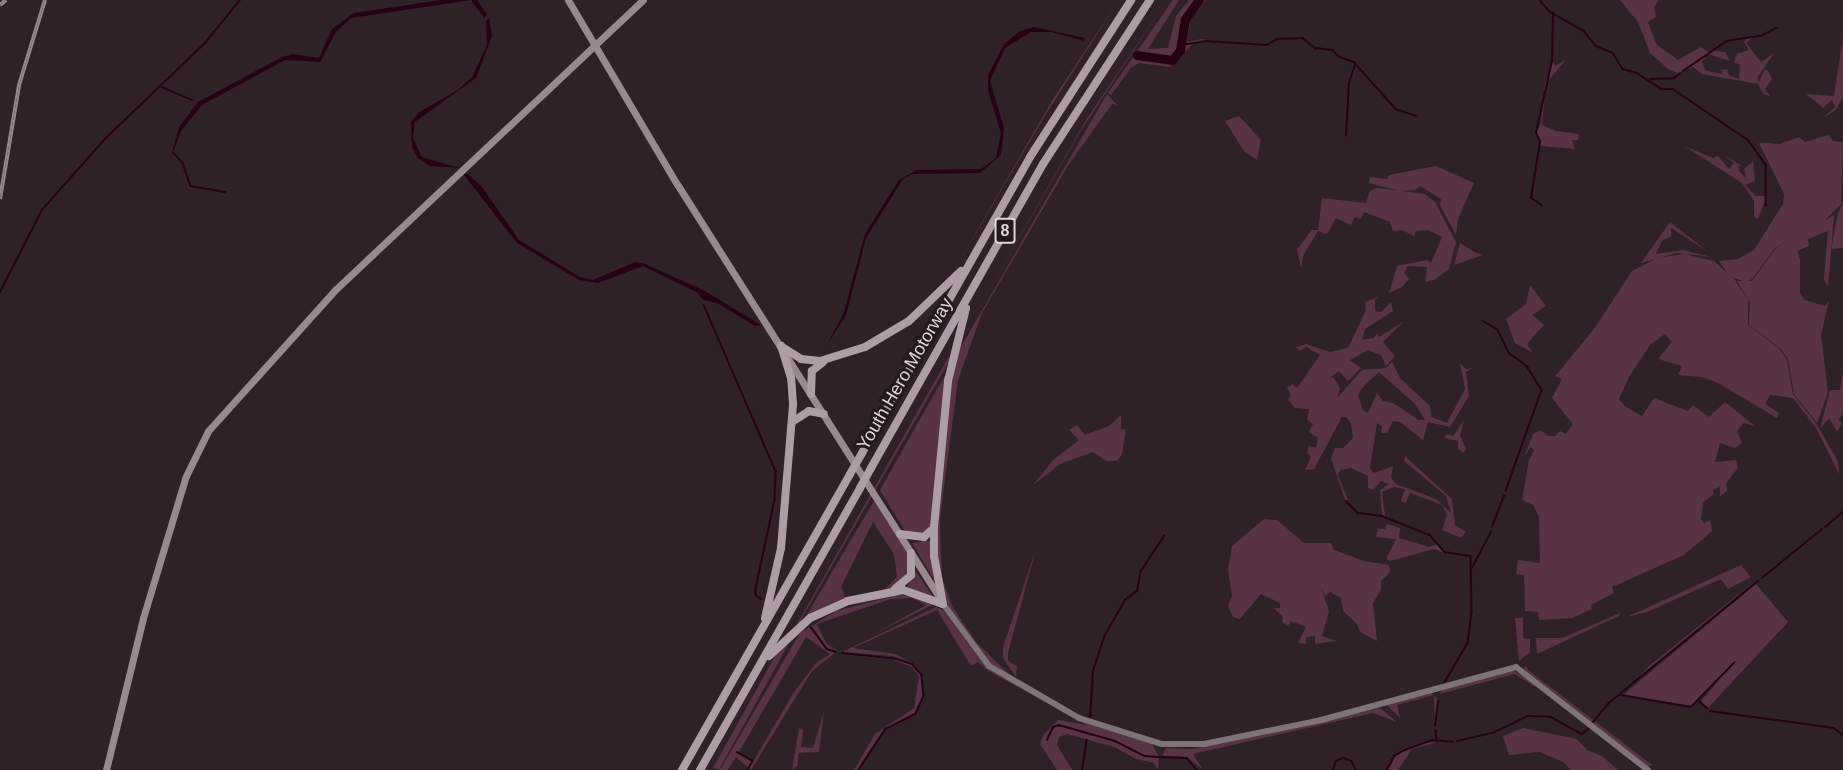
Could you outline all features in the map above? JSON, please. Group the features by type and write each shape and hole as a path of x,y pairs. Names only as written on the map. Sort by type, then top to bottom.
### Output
{"highway":[{"name":"Youth Hero Motorway","path":"682,770 1055,115 1131,0"},
{"name":"Youth Hero Motorway","path":"700,770 1063,131 1150,0"},
{"path":"810,394 812,371 829,360 896,330 938,296 974,254"},
{"path":"943,604 935,564 934,527 951,360 974,286"},
{"path":"781,346 801,358 829,360"},
{"path":"755,642 778,562 792,422 791,378 781,346"},
{"path":"792,422 802,413 824,414"},
{"path":"900,534 924,537 934,527"},
{"path":"893,590 911,575 911,553"},
{"path":"757,670 792,633 822,611 893,590 913,591 943,604"}],"main road":[{"path":"568,0 677,184 943,604 988,666 1079,718 1162,744 1204,744 1321,720 1516,668 1648,770"},
{"path":"106,770 143,618 186,476 205,437 314,312 643,0"}],"shaded area":[{"path":"441,0 471,0 351,18 336,32 320,62 285,60 202,105 181,131 170,160 179,127 198,102 282,57 293,54 319,58 332,29 354,13"},
{"path":"471,0 477,0 487,14 484,18"},
{"path":"1119,0 1046,114 944,288 1053,99"},
{"path":"1167,0 1080,132 962,338 1086,120"},
{"path":"1173,0 1179,0 1148,49 1168,48 1176,16 1189,0 1198,0 1184,19 1177,53 1168,60 1136,55 1169,62 1179,53 1182,45 1193,44 1170,67 1139,63 1131,68 1111,95 1108,93"},
{"path":"1200,0 1206,0 1190,21 1187,42 1202,39 1213,41 1183,44 1187,17"},
{"path":"1620,0 1659,0 1654,7 1656,17 1648,22 1656,44 1678,60 1701,47 1708,52 1719,47 1715,51 1725,52 1730,61 1708,54 1702,62 1705,70 1723,74 1721,70 1727,69 1729,75 1739,79 1740,65 1734,62 1737,54 1749,50 1744,42 1746,39 1724,43 1754,37 1746,43 1761,62 1774,53 1757,78 1759,82 1765,69 1768,71 1772,79 1765,89 1770,96 1763,94 1758,84 1702,74 1693,67 1677,73 1668,69 1650,53 1638,22"},
{"path":"489,18 492,36 476,78 415,122 413,138 422,157 459,168 430,166 418,158 412,147 411,122 419,112 458,90 472,77 487,45 486,21"},
{"path":"1034,27 1085,38 1084,41 1052,32 1031,32 1005,48 990,81 1004,128 1001,155 980,173 913,174 903,179 866,238 846,315 826,347 844,312 865,234 899,180 917,170 981,169 996,158 1001,133 988,91 988,75 1004,44 1020,31"},
{"path":"1843,37 1843,96 1836,110 1823,118 1835,107 1832,100 1823,108 1806,94 1834,96"},
{"path":"1566,60 1546,83 1542,125 1556,131 1579,134 1578,140 1572,140 1575,149 1540,146 1536,133 1541,123 1545,84 1553,61 1555,66"},
{"path":"1107,94 1117,105 1112,104 1069,164 982,313 958,380 940,518 942,577 952,606 976,642 1012,677 989,663 949,608 939,574 936,543 951,381 958,352"},
{"path":"1239,116 1261,140 1257,160 1244,151 1225,121"},
{"path":"1828,135 1833,141 1843,142 1841,204 1822,223 1775,248 1752,279 1746,282 1730,277 1719,261 1738,259 1754,250 1783,204 1784,194 1759,143 1767,143 1758,142 1780,144 1799,137 1805,142"},
{"path":"1684,146 1713,158 1718,156 1729,169 1734,163 1724,155 1742,166 1738,166 1739,171 1747,179 1744,169 1753,161 1755,181 1745,185 1756,196 1767,196 1758,219 1754,217 1754,201 1742,183"},
{"path":"1436,166 1474,183 1458,219 1456,235 1440,205 1441,199 1420,186 1416,190 1399,191 1369,183 1370,177 1387,179 1389,175"},
{"path":"467,173 482,187 519,240 580,277 593,280 635,262 643,263 705,291 761,325 755,326 717,303 703,300 698,293 643,266 598,283 579,280 517,243 464,175"},
{"path":"1377,188 1425,194 1435,202 1456,242 1449,269 1434,280 1425,282 1427,267 1408,266 1404,273 1409,279 1402,287 1389,293 1397,266 1427,260 1431,263 1442,237 1428,230 1416,231 1414,236 1402,230 1393,231 1390,222 1364,212 1361,219 1355,217 1351,225 1336,218 1327,234 1318,231 1304,254 1301,268 1297,249 1312,230 1318,230 1322,198 1366,203 1370,191"},
{"path":"1843,203 1843,248 1831,249 1838,213"},
{"path":"1834,215 1828,287 1824,279 1828,231 1808,239 1809,246 1797,251 1800,259 1800,293 1804,300 1825,306 1829,301 1821,335 1828,392 1817,423 1794,394 1788,359 1780,348 1749,325 1750,303 1737,281 1752,281 1776,248"},
{"path":"1670,222 1707,251 1671,228 1671,236 1662,241 1656,254 1683,250 1712,257 1677,253 1641,263"},
{"path":"1460,243 1476,253 1483,255 1454,265"},
{"path":"1684,254 1714,261 1735,280 1748,300 1748,325 1779,348 1787,360 1793,394 1817,425 1838,461 1839,474 1816,428 1793,398 1770,395 1765,404 1779,413 1777,418 1718,383 1702,377 1678,375 1682,366 1658,359 1672,342 1665,334 1650,345 1629,377 1619,399 1626,407 1642,416 1654,398 1688,411 1693,405 1709,417 1725,402 1755,426 1744,423 1737,431 1742,443 1735,448 1720,443 1715,462 1736,460 1738,468 1726,483 1727,491 1720,496 1720,487 1713,490 1714,494 1703,503 1701,519 1704,523 1710,520 1712,531 1684,555 1612,587 1614,593 1591,605 1592,609 1572,618 1539,620 1538,612 1525,611 1524,575 1516,574 1518,560 1540,563 1539,517 1533,505 1522,500 1529,460 1534,450 1531,447 1524,457 1533,434 1540,430 1549,436 1555,436 1560,431 1566,434 1573,424 1552,398 1562,379 1555,376 1594,329 1632,271 1657,258"},
{"path":"1530,285 1546,306 1532,315 1544,325 1527,344 1533,353 1515,343 1506,319 1526,304"},
{"path":"1380,296 1375,300 1375,311 1381,312 1391,302 1393,311 1365,329 1362,340 1374,338 1377,333 1379,337 1404,321 1383,342 1395,356 1386,366 1381,355 1368,350 1350,360 1361,368 1348,381 1339,371 1328,379 1333,377 1340,388 1337,398 1362,370 1386,368 1392,362 1400,378 1430,406 1431,417 1447,423 1465,389 1460,363 1466,369 1472,368 1466,372 1469,396 1450,427 1428,422 1423,440 1400,422 1393,421 1387,433 1381,433 1382,426 1377,423 1370,468 1374,473 1393,466 1391,478 1396,484 1436,499 1451,513 1446,496 1404,461 1405,456 1452,499 1455,525 1466,532 1461,538 1442,530 1447,515 1442,505 1410,493 1406,503 1401,501 1405,489 1394,487 1382,492 1385,516 1382,515 1380,490 1389,484 1381,481 1373,490 1368,488 1368,476 1351,468 1340,470 1338,475 1348,500 1345,500 1331,458 1335,448 1343,448 1353,438 1351,423 1346,417 1342,417 1314,469 1305,470 1311,457 1307,453 1309,446 1316,448 1318,438 1309,432 1313,424 1307,420 1309,409 1295,408 1288,400 1291,395 1287,388 1292,384 1297,388 1320,355 1306,347 1300,351 1296,347 1306,344 1330,352 1348,348 1366,310 1365,302","holes":["1379,372 1414,403 1425,420 1419,420 1393,403 1383,401 1377,393 1368,413 1363,410 1358,396 1361,389"]},
{"path":"949,356 950,360 798,625 797,624"},
{"path":"949,368 929,533 907,534 880,490"},
{"path":"1843,372 1843,413 1838,420 1842,423 1837,432 1829,418 1820,429 1830,390 1840,390"},
{"path":"1121,415 1121,429 1126,430 1122,454 1117,461 1106,461 1093,452 1060,464 1033,485 1053,460 1079,440 1069,430 1077,425 1085,435 1109,426"},
{"path":"1464,420 1460,436 1466,448 1464,453 1458,449 1458,441 1445,438 1446,434 1453,436"},
{"path":"874,501 911,559 902,585 805,618","holes":["873,522 894,554 897,577 885,589 845,597 841,587"]},
{"path":"1264,519 1277,520 1304,543 1331,543 1334,550 1364,561 1389,565 1390,572 1381,581 1381,590 1373,603 1377,641 1360,632 1357,624 1343,611 1341,598 1330,592 1325,596 1320,585 1329,611 1322,636 1337,641 1315,644 1315,636 1306,637 1306,644 1298,643 1306,627 1291,621 1288,626 1282,622 1283,617 1274,608 1280,608 1280,603 1261,594 1240,619 1233,617 1228,606 1232,596 1228,570 1232,546"},
{"path":"1387,524 1400,528 1399,538 1429,547 1437,544 1444,553 1434,549 1390,561 1386,559 1396,539 1376,537 1378,529 1385,529"},
{"path":"931,540 936,583 912,543"},
{"path":"1036,549 1008,653 1008,661 1017,666 1016,677 1003,658 1003,647"},
{"path":"1741,565 1751,577 1728,589 1721,579 1647,612 1627,617"},
{"path":"916,571 933,597 906,589"},
{"path":"1755,581 1648,669 1629,689 1648,667"},
{"path":"1756,584 1788,622 1708,708 1701,701 1734,662 1692,706 1623,695"},
{"path":"897,595 913,596 934,604 874,634 926,605 912,598 891,599 817,624 826,643 838,651 827,648 812,627 826,649 835,653 812,671 751,770 736,757 728,770 720,770 800,633 836,611","holes":["806,637 830,654 816,663 794,692 751,765 752,762 736,751 739,752"]},
{"path":"936,607 943,610 988,669 1078,720 1152,744 1159,757 1144,755 1115,740 1059,725 1052,727 1046,741 1055,727 1065,727 1115,742 1143,756 1159,758 1158,770 1154,763 1136,759 1114,747 1067,734 1059,737 1057,745 1072,770 1057,770 1040,744 1044,734 1058,720 1086,725 987,670 978,662 971,666 937,610 853,648 895,654 912,663 892,656 842,652"},
{"path":"1620,613 1619,616 1537,654 1536,638 1562,638"},
{"path":"1515,618 1523,618 1523,638 1530,639 1530,652 1519,661"},
{"path":"783,642 788,645 719,770 713,767"},
{"path":"840,654 897,659 912,665 921,675 923,696 916,714 885,729 858,770 854,770 875,734 914,708 919,676 912,667 894,660"},
{"path":"1526,665 1528,670 1652,765 1648,767 1524,669"},
{"path":"1513,670 1536,684 1535,687 1515,674 1440,694 1442,689"},
{"path":"1431,693 1434,695 1397,705 1400,718 1387,705"},
{"path":"1434,695 1437,699 1435,726"},
{"path":"1380,708 1397,722 1373,713 1193,754 1203,770 1187,757 1162,756 1166,748 1192,749"},
{"path":"824,711 819,752 799,753 797,766 792,770 799,728 803,730 801,747 813,748"},
{"path":"1523,728 1577,739 1587,750 1602,756 1618,770 1571,770 1563,762 1540,752 1509,755 1503,736"},
{"path":"1439,742 1412,749 1398,770 1388,770 1397,754 1425,743"}],"waterway":[{"path":"0,292 42,210 106,138 205,43 240,0"},
{"path":"1137,55 1172,60 1180,50 1185,19 1199,0"},
{"path":"1540,0 1550,12 1584,31 1596,46 1613,53 1623,69 1637,73 1662,89 1673,89 1748,140 1766,165 1766,206"},
{"path":"1542,206 1531,198 1540,142 1536,133 1552,61 1553,13"},
{"path":"1683,71 1727,41 1763,35 1777,28"},
{"path":"1181,45 1206,41 1267,45 1277,39 1303,38 1315,48 1333,50 1338,56 1354,62 1396,109 1416,116"},
{"path":"1346,136 1349,83 1355,65"},
{"path":"1650,79 1674,78 1680,74"},
{"path":"162,87 192,100"},
{"path":"174,153 183,163 191,186 225,192"},
{"path":"704,305 776,471 775,500 756,589 756,595 761,599"},
{"path":"1483,321 1498,330 1509,353 1527,366 1542,390 1506,491"},
{"path":"1492,527 1504,496"},
{"path":"1346,501 1358,513 1382,516 1430,535 1445,552 1471,556 1472,612 1468,643 1444,684"},
{"path":"1825,527 1843,512"},
{"path":"1762,578 1822,529"},
{"path":"1472,568 1491,532"},
{"path":"1090,718 1093,671 1105,635 1125,600 1137,591 1141,571 1164,536"},
{"path":"1593,722 1610,702 1758,581"},
{"path":"811,627 827,649 836,652"},
{"path":"842,653 897,659 912,664 922,675 924,696 916,714 886,729 859,770"},
{"path":"1621,695 1691,707 1734,663"},
{"path":"1435,726 1438,701"},
{"path":"1699,701 1707,708"},
{"path":"1710,711 1834,728 1843,735"},
{"path":"1457,741 1495,732 1528,716 1551,717 1582,734 1589,728"},
{"path":"1047,740 1053,727 1059,725 1115,741 1144,756 1160,757"},
{"path":"1436,730 1437,741"},
{"path":"1082,770 1087,740"},
{"path":"1387,770 1394,756 1405,750 1432,740 1453,742"},
{"path":"737,752 753,761 748,770"},
{"path":"1162,757 1187,758 1197,770"},
{"path":"1333,770 1336,761 1343,758 1352,761 1356,770"}],"railway":[{"path":"0,5 6,0"},
{"path":"0,199 19,85 45,0"}]}
